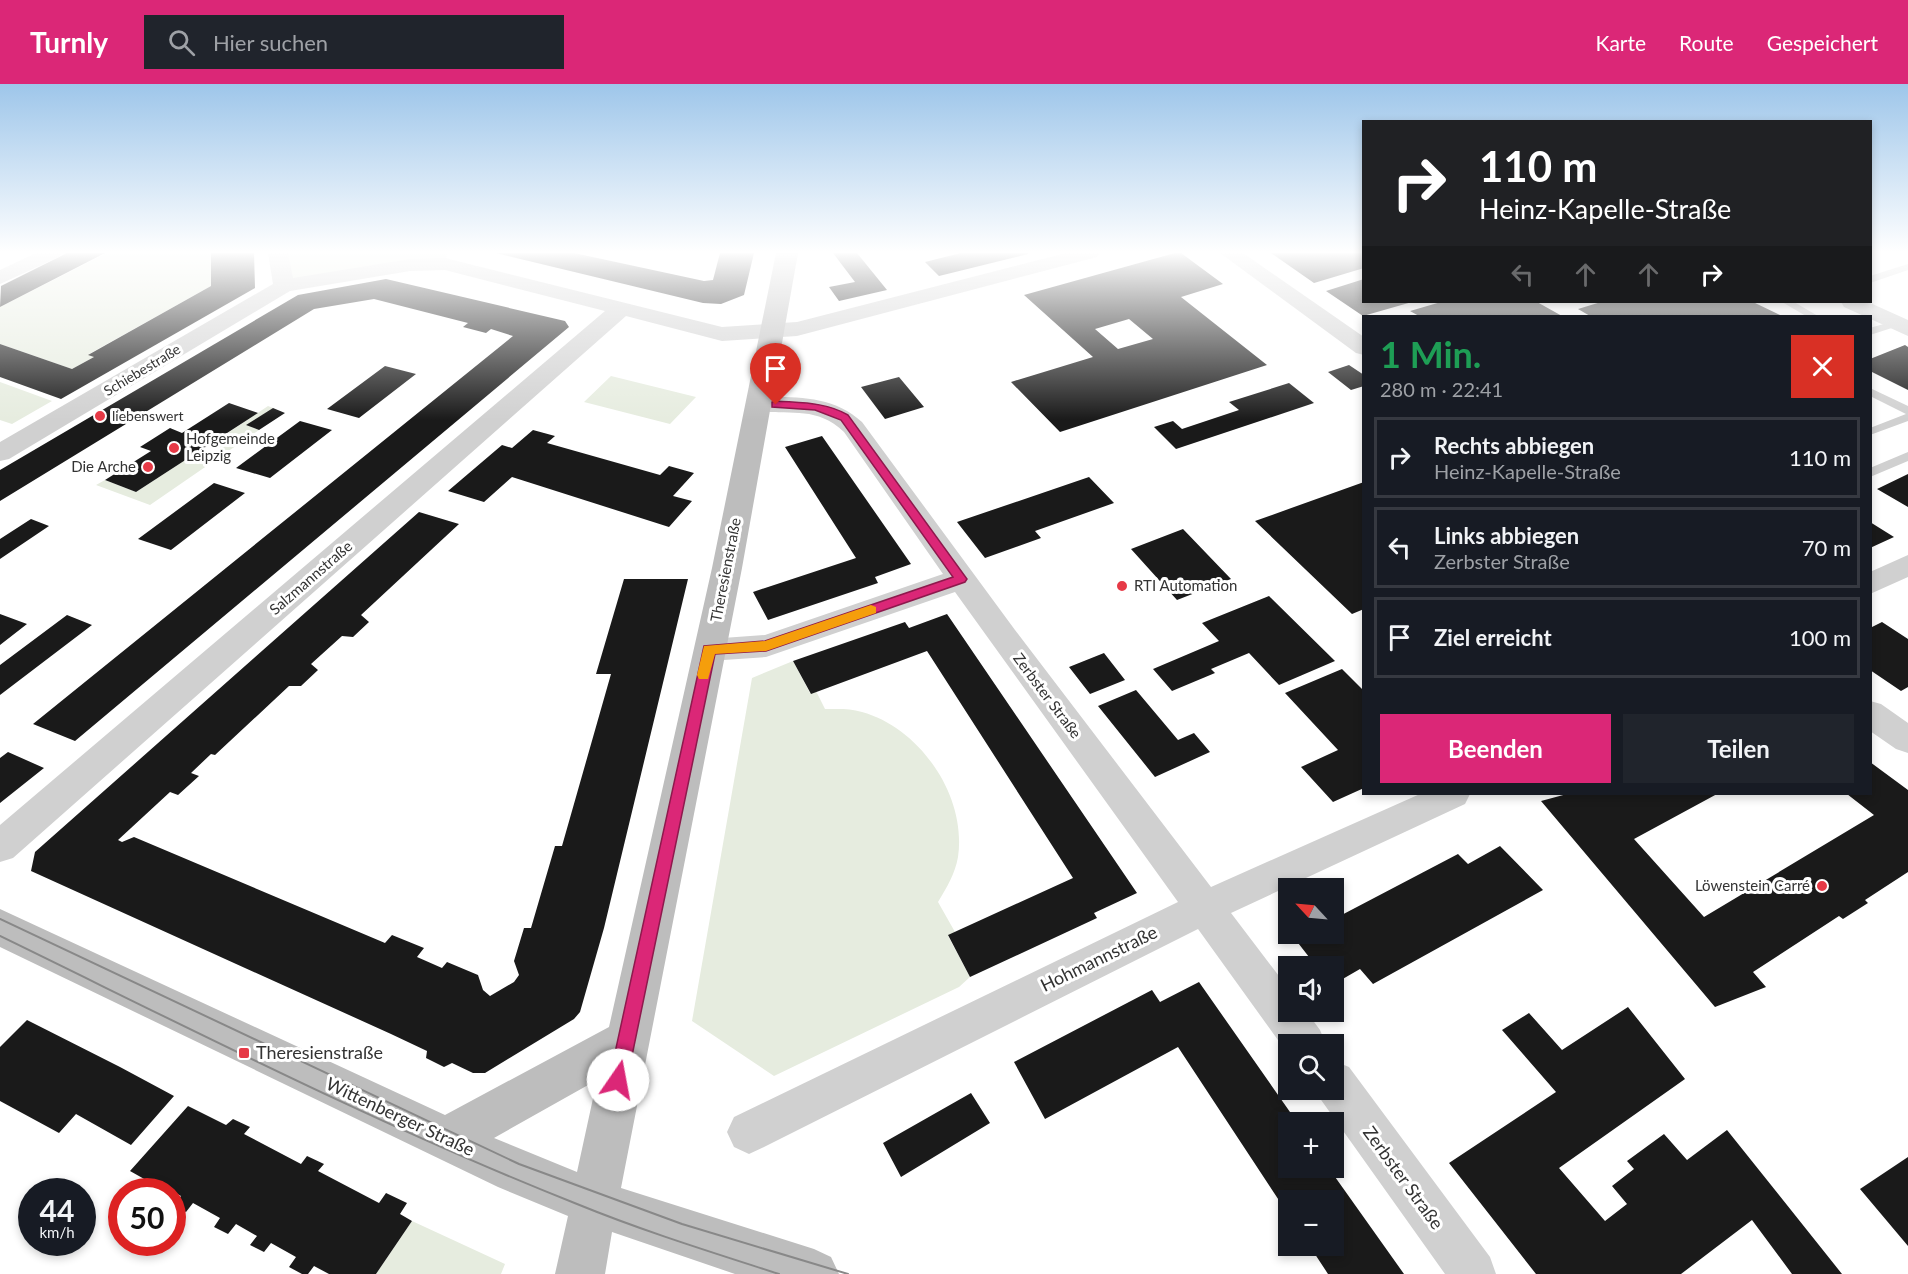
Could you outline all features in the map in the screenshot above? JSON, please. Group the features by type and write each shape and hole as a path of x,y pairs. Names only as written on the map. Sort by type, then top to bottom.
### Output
{"main road":[{"name":"Theresienstraße","path":"580,1274 709,650 776,309"},
{"name":"Wittenberger Straße","path":"0,927 514,1171 593,1203 702,1241 814,1274"},
{"path":"446,1139 627,1041"}],"street":[{"name":"Schiebestraße","path":"0,453 246,309"},
{"name":"Schiebestraße","path":"621,309 722,334 771,332 797,328 873,309"},
{"name":"Salzmannstraße","path":"0,847 621,309"},
{"path":"1308,309 1362,347"},
{"path":"1866,309 1902,326"},
{"name":"Zerbster Straße","path":"758,404 811,406 834,411 853,427 961,579 1299,1034"},
{"path":"1872,583 1908,565"},
{"path":"709,650 766,646 961,579"},
{"path":"1872,714 1908,740"},
{"name":"Hohmannstraße","path":"749,1132 1156,930 1207,909 1451,795"},
{"name":"Zerbster Straße","path":"1344,1096 1473,1274"}],"lane":[{"path":"1872,332 1902,326"},
{"path":"1872,392 1908,411"},
{"path":"1872,431 1908,417"},
{"path":"1872,472 1908,456"}],"shaded area":[{"path":"0,309 171,309 89,354 94,357 72,369 0,344"},
{"path":"611,376 696,397 670,424 584,402"},
{"path":"0,382 52,401 12,424 0,420"},
{"path":"268,406 273,408 247,425 259,430 150,505 96,485 105,480 136,492 190,457 202,461 220,449 210,445"},
{"path":"793,661 810,693 816,691 825,709 848,709 862,712 883,720 903,733 935,768 947,789 955,811 959,834 958,857 953,875 938,902 955,932 948,936 970,977 959,987 774,1076 692,1021 752,678"},
{"path":"412,1221 505,1264 501,1274 376,1274"}],"building":[{"path":"171,309 219,309 61,399 0,377 0,344 72,369 94,357 88,355"},
{"path":"275,309 317,309 0,501 0,470"},
{"path":"411,309 512,309 565,321 569,327 75,741 33,724 513,336 491,329 486,333 463,327 468,323"},
{"path":"1039,309 1196,309 1267,365 1060,432 1011,382 1093,357","holes":["1129,319 1153,339 1118,349 1095,329"]},
{"path":"1352,309 1389,309 1366,315 1362,315"},
{"path":"1418,309 1549,309 1560,315 1417,315 1410,311"},
{"path":"1578,309 1767,309 1780,315 1588,315"},
{"path":"1905,345 1908,347 1908,390 1872,372 1872,358"},
{"path":"1349,365 1362,374 1362,387 1351,390 1328,372"},
{"path":"385,366 416,374 359,418 327,409"},
{"path":"899,377 924,407 885,419 861,387"},
{"path":"1289,383 1314,403 1176,449 1154,427 1173,421 1182,429 1239,410 1229,402"},
{"name":"Hofgemeinde Leipzig","path":"229,403 258,413 136,492 105,480 151,451 140,447 170,428 182,433"},
{"path":"273,408 285,413 259,430 246,425"},
{"path":"300,421 332,430 270,478 236,468"},
{"path":"533,430 555,436 547,443 660,475 669,466 694,473 673,496 692,501 669,527 512,477 484,502 448,491 502,445 512,448"},
{"path":"822,436 911,564 875,577 878,583 768,620 753,592 856,558 785,447"},
{"path":"1908,474 1908,507 1877,489"},
{"path":"1089,477 1114,503 1035,531 1041,538 985,558 957,522"},
{"path":"214,483 245,493 171,550 138,539"},
{"path":"1362,483 1362,610 1352,614 1255,521"},
{"path":"419,512 459,524 361,615 369,622 353,637 342,636 311,664 318,670 301,686 289,686 215,755 211,754 191,773 199,776 178,795 170,792 118,840 122,842 134,837 385,943 392,935 424,948 417,957 442,968 447,962 478,975 483,990 490,996 514,982 519,975 514,961 524,928 531,928 555,846 562,846 611,674 596,674 624,579 688,579 604,928 580,1012 574,1019 485,1073 473,1073 452,1063 444,1067 426,1058 427,1051 31,871 35,852"},
{"path":"31,519 49,526 0,559 0,539"},
{"path":"1872,523 1894,537 1872,547"},
{"path":"1183,529 1231,579 1177,600 1131,549"},
{"path":"1269,596 1335,661 1279,685 1249,653 1211,669 1215,673 1172,691 1153,669 1219,641 1202,623"},
{"path":"0,614 27,624 0,645"},
{"path":"947,614 1137,893 1094,913 1097,918 970,977 948,935 1073,878 927,651 811,694 793,661 905,622 909,628"},
{"path":"67,615 92,625 0,695 0,665"},
{"path":"1882,622 1908,639 1908,687 1901,691 1872,671 1872,627"},
{"path":"1104,653 1125,680 1090,694 1069,667"},
{"path":"1342,669 1362,689 1362,789 1333,802 1301,767 1338,750 1285,693"},
{"path":"1136,690 1178,740 1194,733 1210,752 1155,777 1098,706"},
{"path":"8,752 44,768 0,803 0,758"},
{"name":"Löwenstein Carré","path":"1872,763 1908,790 1908,872 1865,900 1868,903 1843,919 1839,916 1753,972 1766,987 1715,1007 1541,801 1563,795 1715,795 1634,839 1704,917 1874,815 1848,795 1872,795"},
{"path":"1500,846 1543,890 1373,984 1360,969 1344,978 1344,956 1308,956 1299,944 1344,944 1344,914 1458,854 1468,864"},
{"path":"1199,982 1278,1095 1278,1100 1282,1100 1290,1112 1278,1112 1278,1178 1336,1178 1404,1274 1328,1274 1316,1256 1344,1256 1344,1190 1278,1190 1278,1199 1178,1047 1045,1119 1014,1062 1152,990 1160,1002"},
{"path":"1628,1007 1685,1079 1559,1168 1605,1221 1627,1204 1612,1186 1634,1169 1627,1161 1664,1134 1687,1160 1727,1130 1842,1274 1792,1274 1752,1220 1681,1274 1536,1274 1449,1163 1556,1092 1502,1030 1529,1013 1562,1050"},
{"path":"27,1020 174,1096 131,1145 76,1114 59,1133 0,1101 0,1047"},
{"path":"971,1093 990,1123 901,1177 883,1143"},
{"path":"188,1106 226,1125 233,1119 250,1127 244,1134 301,1164 307,1156 324,1164 318,1171 379,1203 386,1193 407,1203 400,1214 412,1221 376,1274 329,1274 314,1266 308,1274 302,1274 289,1267 296,1257 271,1243 264,1252 250,1245 257,1236 236,1224 228,1234 214,1227 220,1218 193,1203 186,1212 186,1178 142,1178 130,1171"},
{"path":"1908,1157 1908,1246 1860,1189"}],"tram line":[{"path":"0,919 519,1164 682,1224 848,1274"},
{"path":"0,936 286,1076 503,1174 602,1214 779,1274"}],"slow traffic":[{"path":"704,675 709,650 766,646 871,610"}],"place":[{"name":"liebenswert","path":"100,416"},
{"name":"Hofgemeinde Leipzig","path":"174,448"},
{"name":"Die Arche","path":"148,467"},
{"name":"RTI Automation","path":"1122,586"},
{"name":"Löwenstein Carré","path":"1822,886"},
{"name":"Theresienstraße","path":"244,1053"}],"route":[{"path":"618,1080 709,650 766,646 961,579 844,417 834,411 815,407 776,405"}]}
